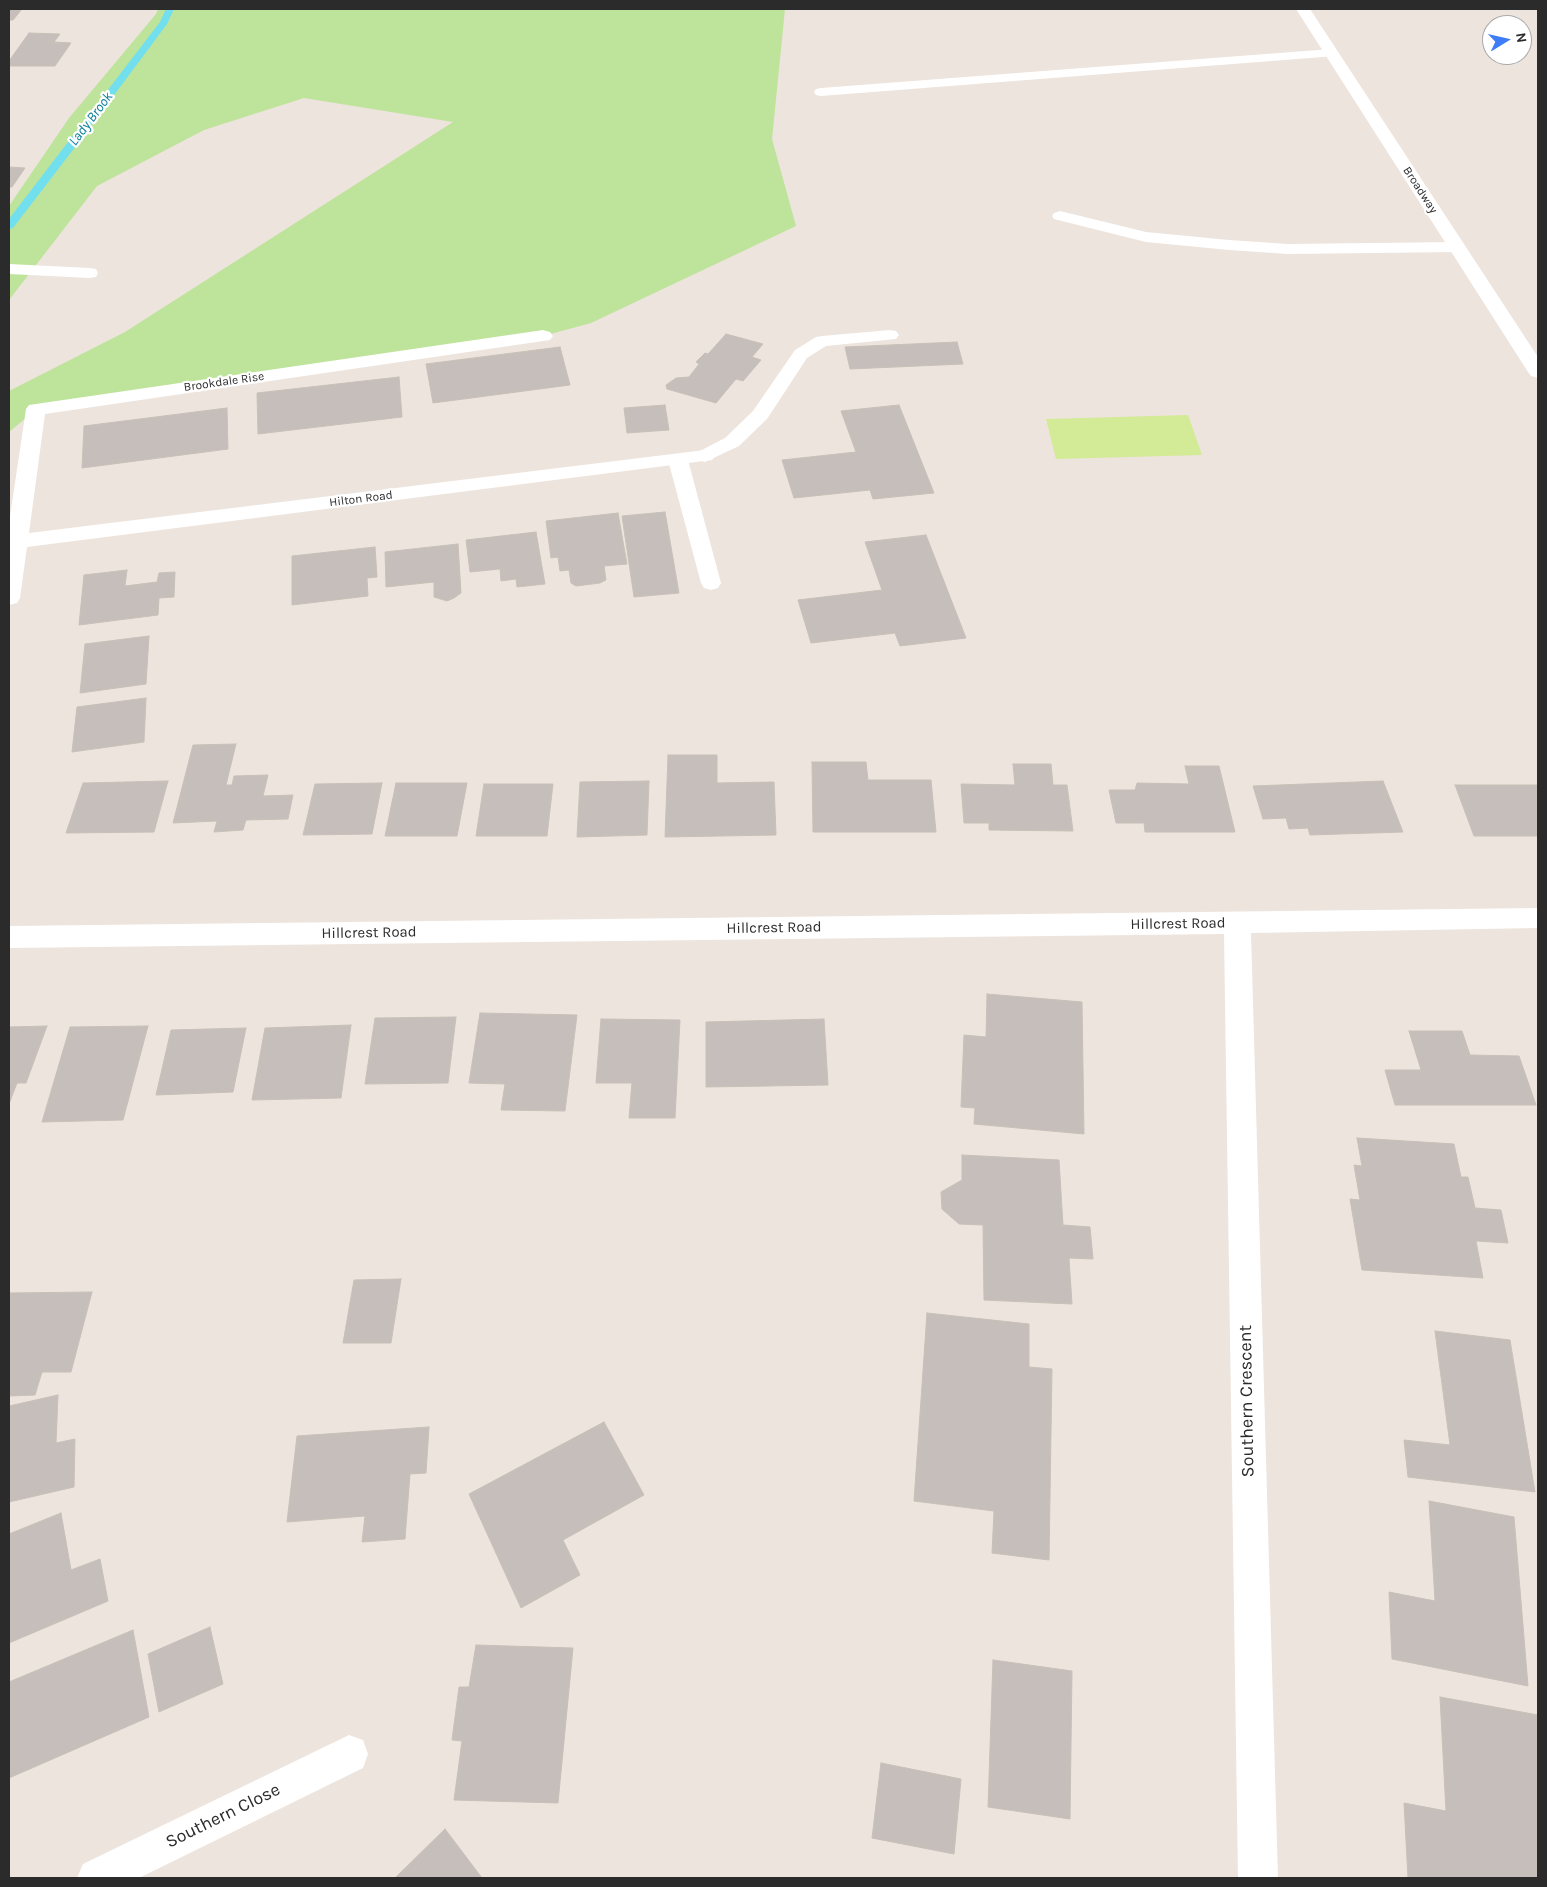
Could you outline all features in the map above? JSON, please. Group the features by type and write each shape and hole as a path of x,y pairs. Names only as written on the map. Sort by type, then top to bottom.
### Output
{"street":[{"name":"Broadway","path":"1303,9 1538,372"},
{"name":"Brookdale Rise","path":"18,541 36,409 543,336"},
{"name":"Hilton Road","path":"18,541 705,456"},
{"path":"9,598 18,541"},
{"name":"Hillcrest Road","path":"9,937 1236,924 1538,918"},
{"name":"Southern Crescent","path":"1236,924 1258,1878"},
{"name":"Southern Close","path":"97,1878 348,1754"}],"lane":[{"path":"821,92 1331,53"},
{"path":"1060,216 1146,236 1229,245 1298,249 1457,247"},
{"path":"9,269 90,273"},
{"path":"705,456 732,442 760,415 801,354 822,340 890,335"},
{"path":"678,460 710,582"}],"green space":[{"path":"158,9 785,9 772,139 796,226 591,323 543,336 37,409 9,432 9,391 125,332 453,122 304,98 204,130 97,186 9,300 9,206 69,118 156,14"},
{"path":"1188,415 1202,455 1056,459 1046,419"}],"building":[{"path":"9,9 22,9 13,20 9,20"},
{"path":"29,33 60,34 54,42 71,43 55,66 9,66 9,61"},
{"path":"9,167 25,168 12,187 9,187"},
{"path":"726,334 763,344 752,357 761,360 743,381 736,379 716,403 667,389 666,385 676,378 689,377 699,364 696,362 705,353 708,354"},
{"path":"957,342 963,364 850,369 845,347"},
{"path":"560,347 570,385 433,403 426,364"},
{"path":"399,377 402,417 258,434 257,393"},
{"path":"665,405 669,430 627,433 624,408"},
{"path":"899,405 934,493 873,499 870,490 794,498 782,460 856,452 841,411"},
{"path":"227,408 228,449 82,468 84,426"},
{"path":"665,512 679,593 634,597 622,516"},
{"path":"618,513 627,564 604,566 606,580 600,583 576,586 571,583 569,570 560,571 558,557 551,558 546,521"},
{"path":"536,532 545,584 517,587 516,579 501,581 500,569 470,572 466,540"},
{"path":"926,535 966,638 900,646 895,633 811,643 798,600 882,590 865,542"},
{"path":"458,544 461,593 454,598 447,601 434,597 434,582 386,587 385,552"},
{"path":"375,547 377,577 367,578 368,596 292,605 292,556"},
{"path":"127,570 125,586 157,582 159,573 175,572 174,597 159,598 158,615 79,625 84,575"},
{"path":"149,636 146,684 80,693 85,644"},
{"path":"146,698 144,742 72,752 77,707"},
{"path":"236,744 226,785 232,785 234,776 268,775 263,796 293,795 288,819 246,820 243,830 214,832 217,821 173,823 193,745"},
{"path":"668,755 717,755 717,783 774,782 776,835 665,837"},
{"path":"812,762 866,762 868,780 931,780 936,832 813,832"},
{"path":"1013,764 1051,764 1053,785 1067,785 1073,831 989,830 989,823 964,823 961,784 1015,785"},
{"path":"1185,766 1219,766 1235,832 1145,832 1144,823 1116,823 1109,790 1135,790 1137,783 1189,784"},
{"path":"168,781 154,832 66,833 83,783"},
{"path":"649,781 647,835 577,837 580,782"},
{"path":"1383,781 1403,832 1310,835 1308,828 1289,829 1286,818 1263,819 1253,786"},
{"path":"382,783 372,834 303,835 315,784"},
{"path":"396,783 467,783 457,836 385,836"},
{"path":"484,784 553,784 547,836 476,836"},
{"path":"1455,785 1538,785 1538,836 1474,836"},
{"path":"987,994 1082,1002 1084,1134 974,1124 975,1108 961,1107 964,1035 986,1037"},
{"path":"480,1013 577,1015 565,1111 501,1110 505,1084 469,1083"},
{"path":"456,1017 448,1083 365,1084 375,1018"},
{"path":"601,1019 680,1020 675,1118 629,1118 632,1083 596,1083"},
{"path":"824,1019 828,1085 706,1087 706,1022"},
{"path":"351,1025 341,1098 252,1100 265,1028"},
{"path":"47,1026 26,1083 17,1083 9,1104 9,1027"},
{"path":"148,1026 123,1120 42,1122 70,1027"},
{"path":"246,1028 233,1092 156,1095 171,1030"},
{"path":"1409,1031 1462,1031 1470,1055 1519,1056 1536,1105 1395,1105 1385,1070 1421,1070"},
{"path":"1357,1138 1454,1144 1461,1177 1468,1177 1475,1208 1501,1210 1508,1243 1476,1241 1483,1278 1362,1270 1350,1199 1360,1200 1354,1165 1362,1166"},
{"path":"962,1155 1059,1160 1063,1225 1090,1227 1093,1259 1069,1258 1072,1304 984,1300 983,1225 959,1224 942,1209 941,1192 962,1180"},
{"path":"401,1279 391,1343 343,1343 354,1280"},
{"path":"92,1292 71,1372 42,1372 35,1395 9,1396 9,1293"},
{"path":"927,1313 1029,1324 1029,1367 1052,1369 1049,1560 992,1553 994,1511 914,1501"},
{"path":"1435,1331 1510,1340 1535,1492 1408,1477 1404,1440 1450,1445"},
{"path":"58,1395 56,1443 75,1439 74,1487 9,1502 9,1406"},
{"path":"604,1422 644,1495 563,1540 580,1575 521,1608 469,1494"},
{"path":"429,1427 426,1473 410,1474 405,1539 362,1542 365,1516 287,1522 297,1436"},
{"path":"1429,1501 1514,1517 1528,1686 1392,1659 1389,1592 1435,1601"},
{"path":"61,1513 71,1570 100,1559 108,1601 9,1643 9,1534"},
{"path":"210,1627 223,1684 159,1712 148,1654"},
{"path":"133,1630 149,1717 9,1778 9,1682"},
{"path":"476,1645 573,1648 558,1803 454,1800 462,1741 452,1740 459,1687 469,1687"},
{"path":"993,1660 1072,1671 1070,1819 988,1807"},
{"path":"1440,1697 1538,1715 1538,1878 1408,1878 1404,1803 1446,1811"},
{"path":"881,1763 961,1779 954,1854 872,1838"},
{"path":"445,1829 482,1878 395,1878"}],"waterway":[{"name":"Lady Brook","path":"9,226 164,22 170,9"}]}
